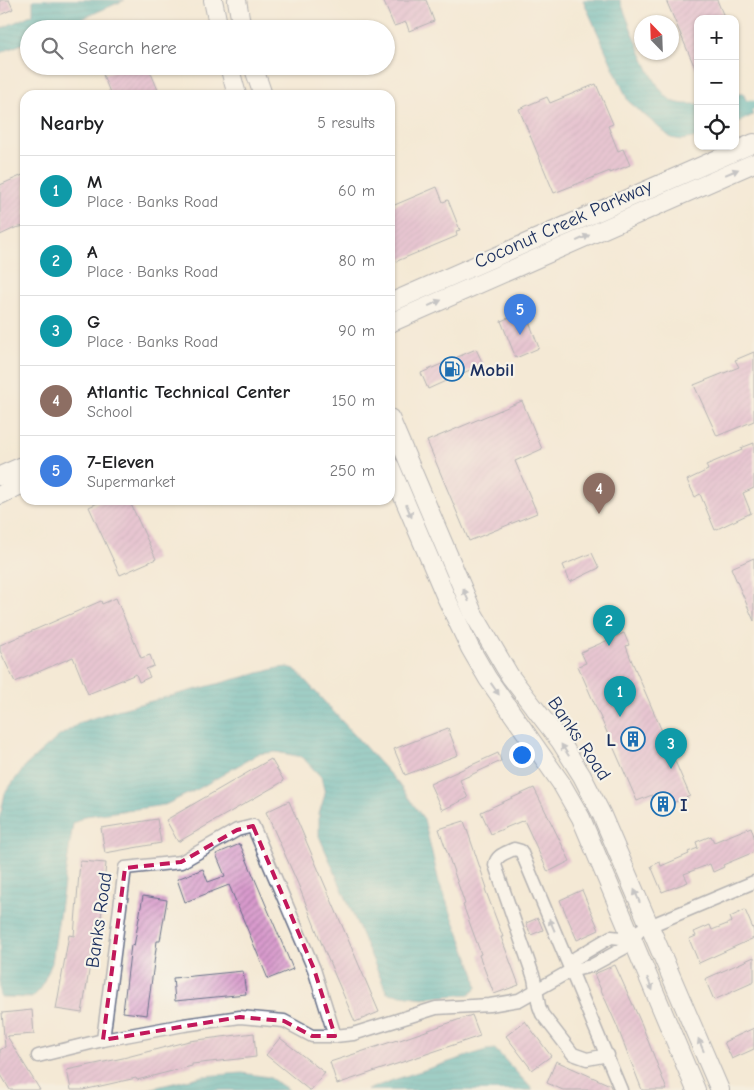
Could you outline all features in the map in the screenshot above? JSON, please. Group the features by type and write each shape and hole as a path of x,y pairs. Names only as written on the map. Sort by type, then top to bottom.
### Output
{"street":[{"path":"213,0 217,20"},
{"path":"237,0 240,20"},
{"path":"231,75 236,90"},
{"path":"256,75 261,90"},
{"name":"Coconut Creek Parkway","path":"395,301 754,143"},
{"name":"Coconut Creek Parkway","path":"395,321 754,163"},
{"name":"Banks Road","path":"395,430 473,613 510,676 560,741 582,776 605,820 640,931 696,1090"},
{"path":"0,476 20,467"},
{"name":"Banks Road","path":"395,478 462,633 488,679 562,782 720,1090"},
{"path":"0,495 20,485"},
{"name":"Banks Road","path":"103,1040 125,868 181,862 237,830 253,826 314,968 335,1036"},
{"path":"608,1055 587,1059 573,1054 542,1014 495,865 499,856 514,849 521,851 570,971 608,1055 621,1090"},
{"path":"570,971 572,960 611,937 640,931 754,882"},
{"path":"38,1056 103,1040 240,1017 284,1021 312,1036 353,1034 436,1008 490,1005 519,1000 570,971"}],"highlighted area":[{"path":"253,826 314,969 335,1036 312,1036 284,1021 240,1017 103,1040 125,868 181,862 237,830"}],"water":[{"path":"33,0 125,0 79,20 20,20 20,45 0,53 0,29 33,14"},
{"path":"583,0 620,0 634,34 634,60 645,60 656,83 671,100 678,103 694,104 694,138 682,140 671,138 628,101"},
{"path":"743,93 753,115 739,122 739,105 739,94"},
{"path":"288,667 295,669 397,782 424,819 439,882 475,975 477,988 470,994 423,998 387,993 319,836 319,814 325,794 321,777 302,757 276,752 258,754 200,788 165,805 85,816 73,824 52,963 40,990 32,998 0,997 0,817 5,793 25,766 58,737 81,722 117,710"},
{"path":"495,1049 533,1090 367,1090 486,1050"},
{"path":"242,1073 269,1077 289,1090 144,1090 203,1076"}],"building":[{"path":"0,0 9,0 13,9 0,15"},
{"path":"383,0 426,0 434,21 409,31 406,22 395,26 395,20 391,20"},
{"path":"666,0 717,0 723,15 694,15 694,66 679,30 679,15 672,15"},
{"path":"103,75 152,75 158,90 109,90"},
{"path":"596,84 613,124 608,126 618,151 623,149 630,165 554,193 519,109 547,97 550,103"},
{"path":"20,176 20,227 0,235 0,185"},
{"path":"437,187 443,202 448,200 460,230 456,231 457,236 395,262 395,205"},
{"path":"525,311 539,348 516,358 501,321"},
{"name":"Mobil","path":"476,349 483,364 428,389 421,373"},
{"path":"754,352 754,421 717,436 694,385 739,367 735,360"},
{"path":"522,401 542,449 515,461 537,513 469,541 427,441"},
{"path":"754,443 754,488 743,493 751,513 715,530 700,494 695,497 687,480 708,470 706,465"},
{"path":"93,505 131,505 156,559 120,575 89,507"},
{"path":"592,553 599,568 570,582 563,565"},
{"path":"754,558 754,621 731,568"},
{"path":"116,598 141,658 150,655 154,666 146,669 150,677 139,682 136,674 88,694 73,657 15,682 0,651 0,645 101,601 102,604"},
{"path":"624,633 629,645 626,646 630,657 690,796 670,804 671,807 659,813 652,795 637,801 578,666 586,663 581,652"},
{"path":"448,728 458,755 405,775 394,749"},
{"path":"498,753 501,761 460,780 468,798 442,810 430,784"},
{"path":"271,759 284,781 178,842 166,820"},
{"path":"534,788 570,861 548,872 524,820 491,834 481,812"},
{"path":"289,801 379,1012 355,1022 266,812"},
{"path":"157,819 161,843 105,853 101,828"},
{"path":"464,821 487,888 485,889 503,937 501,937 519,985 494,994 479,955 481,954 439,829"},
{"path":"751,827 754,836 754,852 723,865 724,867 713,872 710,864 684,874 688,882 662,892 651,866 660,862 661,866 689,854 688,852 698,848 696,842 711,836 714,842"},
{"path":"240,844 293,969 268,979 229,885 185,902 177,879 203,869 208,882 225,876 216,854"},
{"path":"80,861 106,863 100,930 96,929 82,1013 56,1009 69,935 74,936"},
{"path":"582,890 599,930 577,940 560,900"},
{"path":"143,896 167,900 160,941 157,941 147,1015 123,1012 131,945 134,946"},
{"path":"745,910 754,931 754,938 699,963 689,939 696,936 694,932 710,925 712,930 732,922 730,917"},
{"path":"538,918 543,930 531,935 526,923"},
{"path":"754,957 754,982 714,1000 705,979"},
{"path":"615,965 642,1025 667,1090 642,1090 594,974"},
{"path":"243,971 246,994 175,1001 173,978"},
{"path":"32,1010 34,1034 7,1036 40,1090 10,1090 0,1073 0,1050 5,1047 2,1013"},
{"path":"472,1015 480,1036 337,1084 330,1062"},
{"path":"525,1021 551,1056 532,1070 506,1036"},
{"path":"754,1028 754,1049 732,1059 724,1042"},
{"path":"254,1033 256,1057 192,1064 192,1066 137,1080 136,1078 83,1090 71,1090 67,1070 189,1041"},
{"path":"280,1038 325,1073 311,1090 266,1055"},
{"path":"556,1061 610,1085 612,1090 563,1090 547,1083"}],"waterway":[{"path":"739,107 751,105"}],"place":[{"name":"7-Eleven","path":"520,335"},
{"name":"Mobil","path":"452,369"},
{"name":"Atlantic Technical Center","path":"599,514"},
{"name":"A","path":"609,646"},
{"name":"M","path":"620,717"},
{"name":"L","path":"633,739"},
{"name":"G","path":"671,769"},
{"name":"I","path":"663,804"}]}
